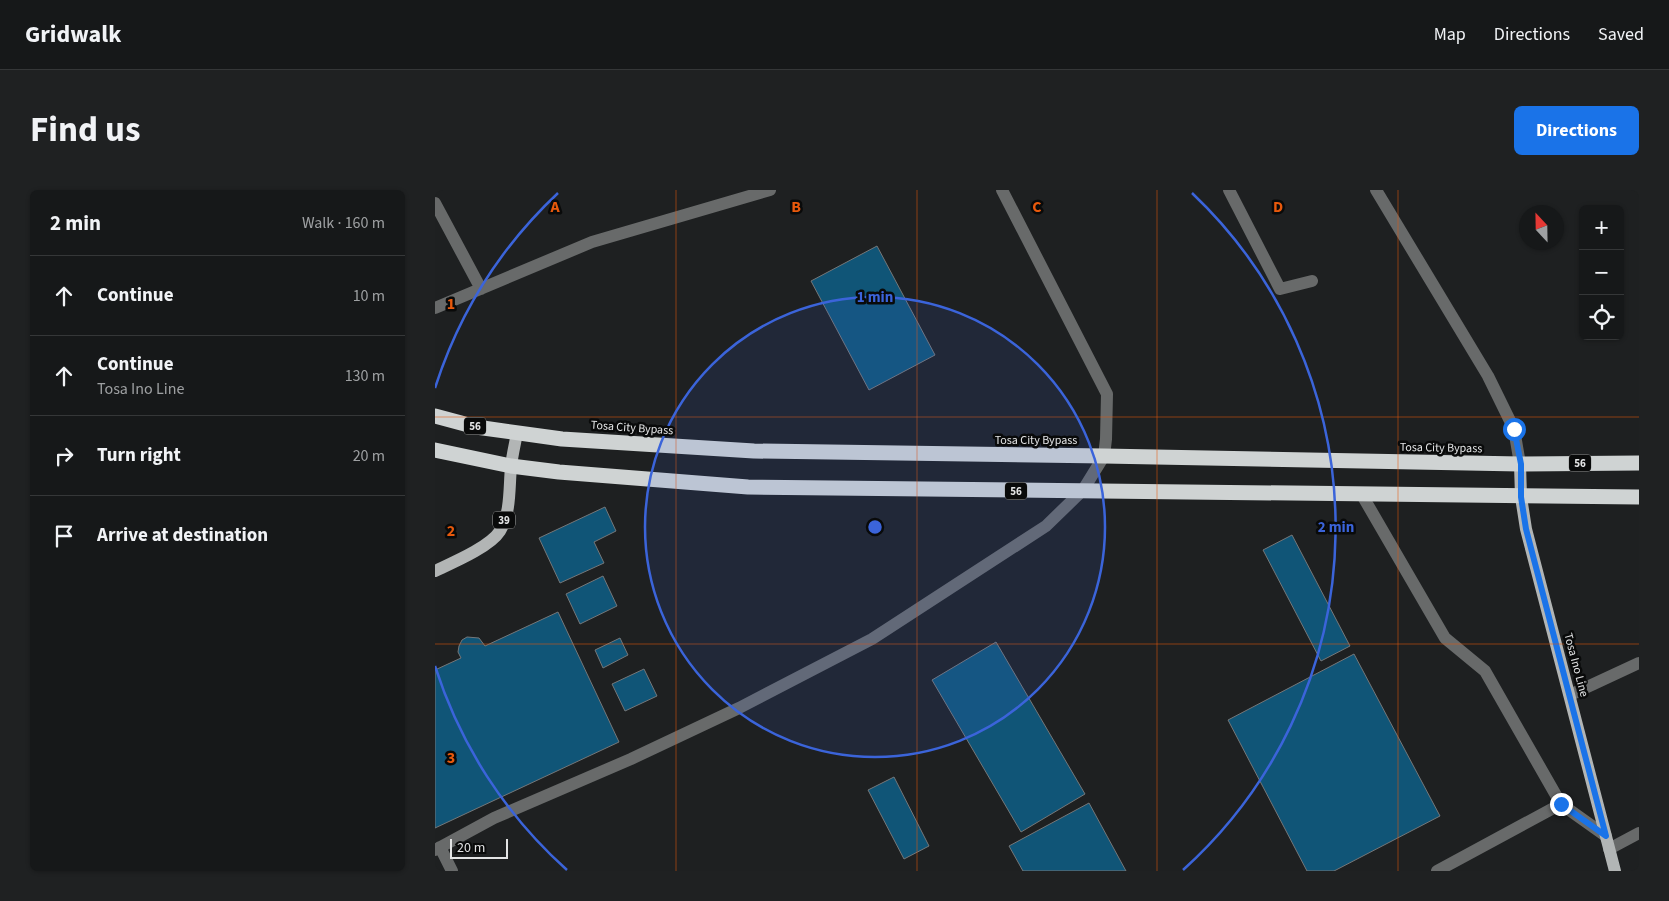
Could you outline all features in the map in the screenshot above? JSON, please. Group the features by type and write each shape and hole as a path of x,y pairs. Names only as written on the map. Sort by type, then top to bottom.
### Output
{"highway":[{"name":"Tosa City Bypass","path":"435,416 476,427 562,439 754,451 1521,464 1639,463"},
{"name":"56","path":"435,450 511,466 559,472 747,487 1639,497"}],"main road":[{"name":"39","path":"435,571 470,553 499,532 505,518 517,433"},
{"name":"Tosa Ino Line","path":"1521,464 1521,497 1526,529 1615,871"}],"street":[{"path":"435,308 592,242 771,190"},
{"path":"452,871 437,848 494,818 631,759 739,708 872,639 1047,526 1083,490 1104,456 1107,394 1002,190"},
{"path":"1229,190 1280,289 1313,281"},
{"path":"1376,190 1488,376 1514,429 1521,464"},
{"path":"435,202 481,289"},
{"path":"1362,495 1445,638 1485,672 1561,804 1606,836"},
{"path":"1570,695 1639,663"},
{"path":"1437,871 1561,804"},
{"path":"1609,849 1639,833"}],"building":[{"path":"877,246 935,355 869,390 811,281"},
{"path":"605,507 616,531 594,542 604,563 560,583 539,538"},
{"path":"1292,535 1350,646 1321,661 1263,550"},
{"path":"603,576 617,606 580,624 566,594"},
{"path":"558,612 619,742 435,828 435,670 461,658 458,652 459,646 462,640 467,637 479,638 485,646"},
{"path":"620,638 628,655 603,668 595,650"},
{"path":"996,642 1085,794 1021,832 932,680"},
{"path":"1354,654 1440,816 1334,871 1307,871 1228,720"},
{"path":"644,669 657,696 625,711 612,684"},
{"path":"894,777 929,846 904,859 868,790"},
{"path":"1089,803 1126,871 1023,871 1009,846"}],"route":[{"path":"1514,429 1521,464 1521,497 1526,529 1606,836 1561,804"}]}
